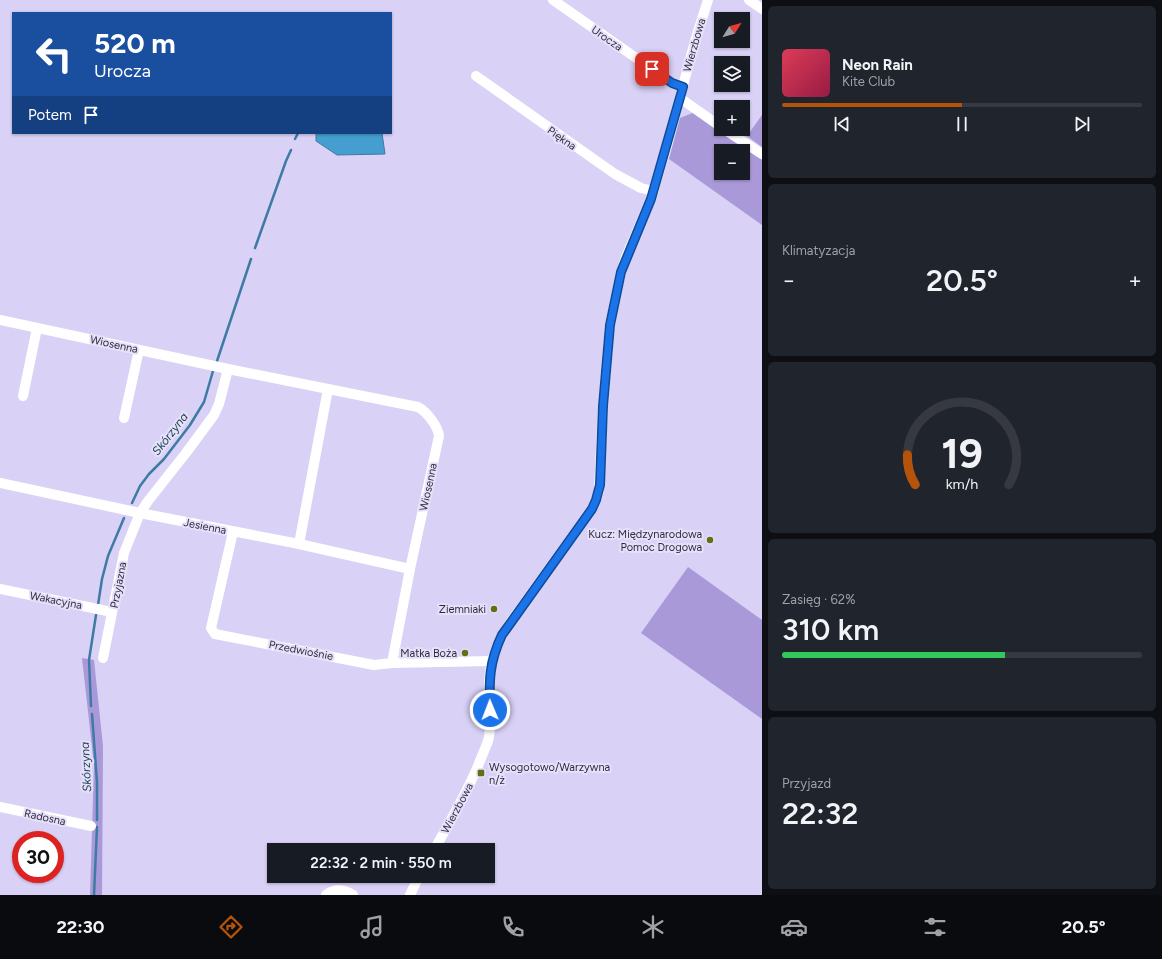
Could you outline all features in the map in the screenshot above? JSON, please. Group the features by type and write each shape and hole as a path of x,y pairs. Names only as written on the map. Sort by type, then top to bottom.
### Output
{"street":[{"name":"Urocza","path":"553,0 672,83 683,87"},
{"name":"Wierzbowa","path":"438,843 463,800 488,741 490,718 489,692 492,661 496,647 510,623 592,509 596,500 600,485 603,406 610,325 621,272 654,191 696,35 708,0"},
{"path":"749,0 762,9"},
{"name":"Piękna","path":"476,76 615,174 641,188 654,191"},
{"path":"680,98 714,122"},
{"path":"735,136 762,154"},
{"name":"Wiosenna","path":"0,320 228,369 418,407 423,410 438,430 439,436 410,569 392,663"},
{"path":"23,396 37,328"},
{"path":"124,418 139,350"},
{"path":"140,513 214,415 219,404 228,369"},
{"path":"299,544 328,389"},
{"name":"Jesienna","path":"0,483 233,532 299,544 410,569"},
{"name":"Przyjazna","path":"103,658 124,553 140,513"},
{"name":"Przedwiośnie","path":"233,532 211,628 215,634 374,665 392,663 492,661"},
{"name":"Wakacyjna","path":"0,589 112,612"},
{"name":"Radosna","path":"0,807 91,826"},
{"path":"410,895 416,883"},
{"path":"326,895 335,890 340,890 353,895"}],"shaded area":[{"path":"695,112 714,126 714,136 728,136 740,144 714,144 714,180 750,180 750,151 762,160 762,225 669,159 680,118"},
{"path":"762,115 762,147 747,136 750,136 750,132"},
{"path":"688,567 762,620 762,719 641,633"},
{"path":"82,658 94,660 103,746 102,895 90,895 94,765"}],"water":[{"path":"316,134 382,134 385,154 337,155 316,141"}],"waterway":[{"name":"Skórzyna","path":"295,139 298,134"},
{"name":"Skórzyna","path":"255,248 291,150"},
{"name":"Skórzyna","path":"217,361 251,259"},
{"name":"Skórzyna","path":"132,503 140,486 149,474 164,459 190,425 204,402 213,371"},
{"name":"Skórzyna","path":"98,605 102,579 108,556 124,518"},
{"name":"Skórzyna","path":"91,706 89,660 96,615"},
{"name":"Skórzyna","path":"92,714 97,782 97,820"},
{"name":"Skórzyna","path":"94,895 97,827"}],"place":[{"name":"Kucz: Międzynarodowa Pomoc Drogowa","path":"710,540"},
{"name":"Ziemniaki","path":"494,609"},
{"name":"Matka Boża","path":"465,653"},
{"name":"Wysogotowo/Warzywna n/ż","path":"481,773"}],"route":[{"path":"490,710 489,692 492,661 496,647 502,635 592,509 598,495 600,485 603,406 610,325 621,272 651,199 683,87 672,83 652,69"}]}
